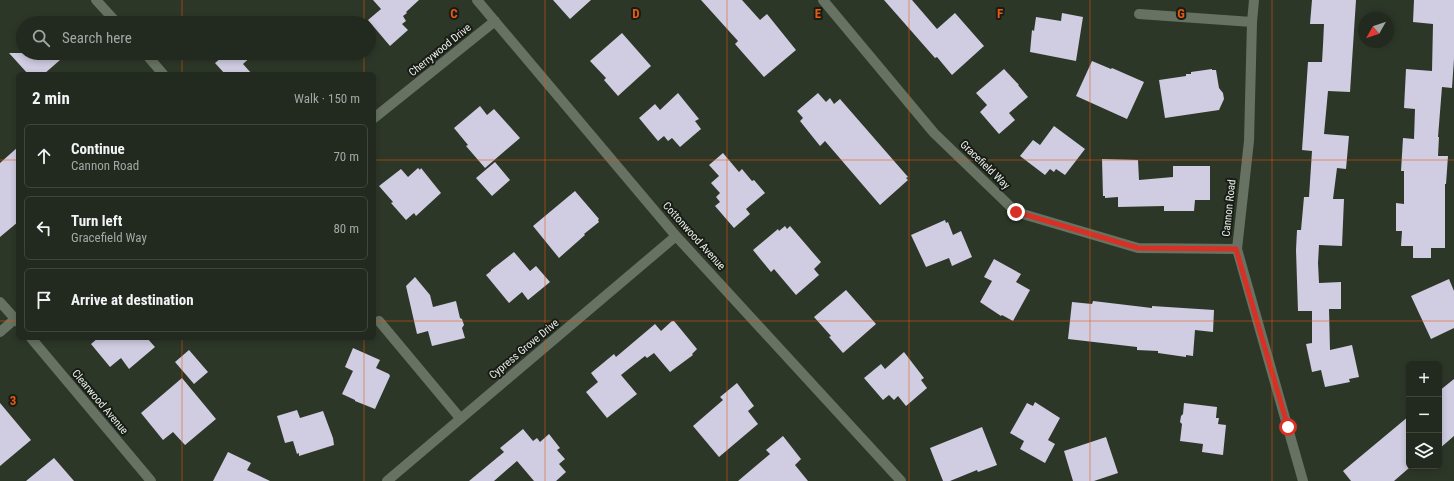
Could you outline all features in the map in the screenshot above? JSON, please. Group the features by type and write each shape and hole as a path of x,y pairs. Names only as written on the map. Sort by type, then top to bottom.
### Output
{"street":[{"path":"96,0 111,16"},
{"name":"Cottonwood Avenue","path":"477,0 676,236 901,481"},
{"name":"Gracefield Way","path":"823,0 934,133 1016,212 1138,248 1236,249"},
{"name":"Cannon Road","path":"1254,0 1252,22 1249,141 1236,249 1303,481"},
{"path":"1139,14 1252,22"},
{"name":"Cherrywood Drive","path":"376,116 495,21"},
{"path":"151,60 161,72"},
{"name":"Cypress Grove Drive","path":"387,481 676,236"},
{"path":"0,302 16,320 0,332"},
{"path":"379,321 460,418"},
{"name":"Clearwood Avenue","path":"33,340 151,481"}],"building":[{"path":"373,0 419,0 403,16 406,21 402,24 408,30 390,46 376,29 376,16 373,16 381,9"},
{"path":"553,0 591,0 570,19"},
{"path":"701,0 742,0 760,20 767,14 796,50 764,77 735,44 738,41"},
{"path":"884,0 912,0 937,29 955,13 984,46 952,75"},
{"path":"1312,0 1356,0 1350,92 1328,91 1324,134 1349,136 1346,169 1337,168 1333,199 1344,199 1342,246 1319,245 1318,263 1319,283 1341,282 1341,309 1329,309 1330,350 1352,345 1359,377 1349,379 1350,382 1325,387 1321,370 1312,372 1306,344 1312,343 1312,311 1298,311 1296,250 1297,230 1301,230 1304,197 1309,197 1312,151 1302,150 1308,62 1322,62 1324,24 1310,24"},
{"path":"1414,0 1454,0 1454,59 1452,88 1442,87 1438,137 1438,156 1448,156 1445,184 1445,248 1431,248 1431,258 1413,258 1413,246 1401,246 1402,231 1396,231 1396,203 1404,204 1404,171 1401,171 1403,138 1414,139 1415,109 1404,108 1406,69 1432,71 1433,24 1413,22"},
{"path":"1062,13 1083,17 1076,61 1030,52 1032,30 1034,31 1036,17 1061,21"},
{"path":"622,33 651,66 618,96 604,80 606,78 590,61"},
{"path":"9,53 16,53 16,60 60,60 46,72 26,72"},
{"path":"219,60 247,60 243,64 250,72 223,72 215,63"},
{"path":"1092,61 1144,82 1127,119 1076,96"},
{"path":"1004,69 1028,97 1009,113 1015,120 999,134 980,112 987,105 976,93"},
{"path":"1212,69 1216,70 1219,88 1223,93 1224,99 1219,110 1165,118 1159,80 1186,76 1186,74 1191,74 1191,72"},
{"path":"678,93 699,119 695,121 701,129 680,147 672,138 668,141 664,136 658,141 639,118 655,104 660,110"},
{"path":"818,93 826,102 830,98 834,104 840,99 908,177 906,178 908,180 880,205 825,141 820,146 800,121 803,118 797,111"},
{"path":"480,106 487,115 494,109 520,138 485,168 466,146 468,145 454,128"},
{"path":"1054,126 1085,149 1065,175 1056,169 1054,172 1050,169 1045,175 1020,156 1033,140 1040,145"},
{"path":"16,149 16,224 0,237 0,163"},
{"path":"723,153 739,172 742,169 765,193 746,209 750,214 734,228 715,206 720,202 716,197 720,193 711,183 719,176 709,165"},
{"path":"1102,159 1138,160 1139,180 1173,177 1173,166 1210,166 1210,200 1195,200 1194,211 1164,211 1164,206 1118,207 1118,197 1105,198 1105,196 1103,196"},
{"path":"495,162 510,180 492,196 476,178"},
{"path":"418,168 420,170 421,168 441,193 416,216 414,213 406,220 379,186 401,169 408,177"},
{"path":"575,191 599,219 599,222 559,258 533,226"},
{"path":"945,220 946,223 948,222 953,235 961,231 972,257 952,266 949,258 926,267 911,235"},
{"path":"785,226 787,229 790,226 821,262 814,269 819,275 796,295 774,269 771,272 753,250 778,229 779,231"},
{"path":"514,252 530,271 536,266 550,282 528,300 522,292 509,303 486,275"},
{"path":"994,259 1021,274 1016,282 1030,290 1013,321 1002,315 1001,316 980,302 992,281 984,277"},
{"path":"415,277 430,295 433,307 456,301 460,318 462,319 464,325 462,328 465,338 432,346 428,331 417,334 406,286"},
{"path":"1449,279 1454,291 1454,328 1431,339 1411,296"},
{"path":"846,290 876,324 843,353 829,337 831,336 814,317"},
{"path":"1093,301 1152,308 1152,306 1214,310 1213,332 1195,330 1193,356 1186,355 1186,357 1158,353 1158,351 1137,350 1137,347 1068,339 1072,302 1092,304"},
{"path":"672,321 674,321 697,349 692,354 693,355 670,372 654,353 647,358 645,356 621,375 637,394 607,418 586,392 598,382 591,373 614,354 616,357 655,324 661,331"},
{"path":"96,340 149,340 155,347 129,369 121,358 110,367 91,344"},
{"path":"353,348 380,360 376,368 389,374 390,376 375,409 342,394 353,371 345,367"},
{"path":"189,350 208,372 194,384 175,362"},
{"path":"904,352 924,378 921,380 927,388 906,406 898,396 894,400 889,395 883,400 864,378 881,364 885,369"},
{"path":"182,378 216,419 185,445 173,432 163,440 141,413"},
{"path":"1454,379 1454,436 1442,446 1442,397 1442,389"},
{"path":"737,383 754,406 748,411 758,424 719,457 693,426 723,400 720,397"},
{"path":"1035,402 1060,418 1048,440 1055,444 1045,463 1020,449 1024,441 1010,433 1027,403 1033,406"},
{"path":"0,403 31,440 0,466"},
{"path":"1184,403 1217,407 1216,418 1219,418 1218,424 1226,425 1223,455 1202,452 1203,444 1180,441 1182,424 1180,422 1183,414"},
{"path":"297,410 300,418 323,411 333,438 334,445 299,456 293,441 285,443 277,416"},
{"path":"1406,418 1406,469 1408,469 1394,481 1351,481 1343,471"},
{"path":"982,427 997,465 978,472 977,470 950,481 943,481 930,448"},
{"path":"523,429 533,441 537,438 540,442 549,434 560,448 557,450 565,459 559,464 566,472 556,481 534,481 517,461 494,481 469,481 504,452 500,448"},
{"path":"783,436 801,459 795,465 808,481 738,481 770,454 766,450"},
{"path":"1106,437 1118,473 1094,481 1073,481 1064,451"},
{"path":"228,452 251,463 247,470 270,481 213,481"},
{"path":"54,458 74,481 26,481"}],"route":[{"path":"1016,212 1138,248 1236,249 1288,427"}]}
